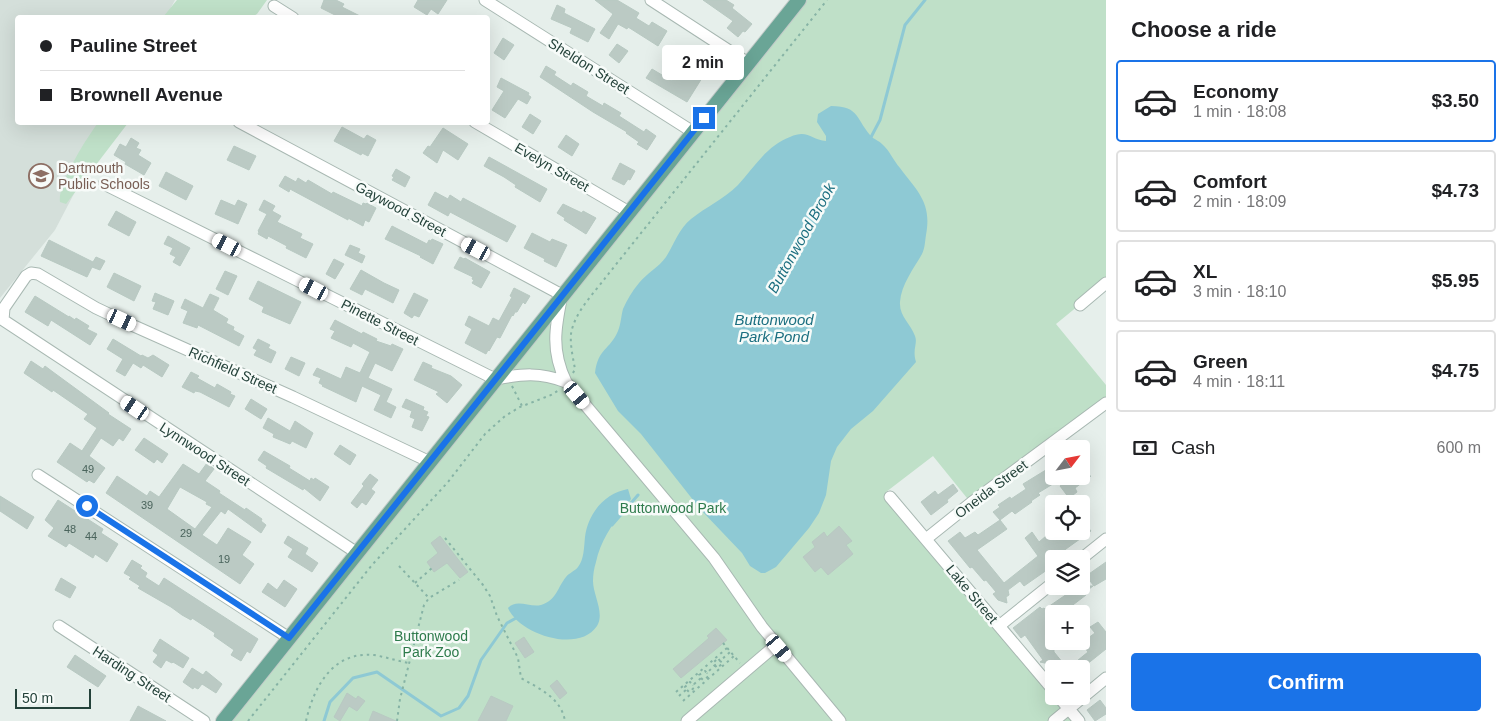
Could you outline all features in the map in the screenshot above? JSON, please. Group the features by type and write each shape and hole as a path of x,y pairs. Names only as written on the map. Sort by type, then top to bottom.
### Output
{"main road":[{"path":"223,721 798,0"}],"street":[{"name":"Sheldon Street","path":"484,0 693,132"},
{"path":"651,0 748,63"},
{"path":"274,6 288,15"},
{"name":"Gaywood Street","path":"245,125 562,295"},
{"name":"Evelyn Street","path":"479,125 629,212"},
{"name":"Pinette Street","path":"104,184 495,379"},
{"name":"Richfield Street","path":"3,320 4,308 26,276 31,273 38,274 96,308 430,462"},
{"path":"1080,305 1106,284"},
{"path":"562,295 556,326 555,346 559,365 566,382 714,558 776,645 840,721"},
{"name":"Lynnwood Street","path":"3,320 357,552"},
{"path":"495,379 534,374 566,382"},
{"name":"Oneida Street","path":"926,539 971,503 1106,403"},
{"path":"38,475 289,638"},
{"name":"Lake Street","path":"890,497 1045,680"},
{"path":"1090,552 1106,539"},
{"path":"1000,626 1045,589"},
{"name":"Harding Street","path":"59,626 204,721"},
{"path":"687,721 776,645"},
{"path":"1054,721 1106,678"},
{"path":"1066,705 1079,721"}],"path":[{"path":"248,721 372,565 448,482 485,434 505,416 520,407 558,391 566,382 575,369 571,332 582,310 606,277 827,0"},
{"path":"445,538 490,596 518,658 521,678 548,693 560,706 565,721"},
{"path":"399,566 429,598"},
{"path":"415,583 432,568"},
{"path":"397,721 400,699 424,605 429,598 459,580"},
{"path":"724,644 746,671"},
{"path":"676,692 701,672 726,648"},
{"path":"720,661 730,652"},
{"path":"306,721 321,681 338,665 351,658 363,655 409,664"},
{"path":"684,701 734,656"},
{"path":"715,659 718,658 723,663 721,666"},
{"path":"715,659 713,662 715,666"},
{"path":"707,673 715,666 717,668 721,666"},
{"path":"701,672 705,671 707,673"},
{"path":"701,672 699,675 701,678"},
{"path":"707,673 709,676 707,679"},
{"path":"701,678 707,679"},
{"path":"687,684 690,682 693,684 701,678"},
{"path":"687,684 685,687 687,689"},
{"path":"693,684 695,687 693,691"},
{"path":"687,689 689,692 693,691"},
{"path":"679,696 687,689"}],"shaded area":[{"name":"Dartmouth Public Schools","path":"0,0 175,0 167,15 15,15 15,125 110,125 55,230 0,298"}],"green space":[{"path":"177,0 267,0 255,15 165,15"},
{"name":"Buttonwood Park","path":"807,0 1106,0 1106,283 1056,324 1106,385 1106,403 1056,440 1045,440 1045,448 971,503 933,456 886,492 926,539 923,542 1045,688 1045,705 1060,705 1073,721 231,721"},
{"path":"97,125 126,125 66,204 60,202 63,184"}],"water":[{"name":"Buttonwood Park Pond","path":"831,106 848,108 853,111 873,138 887,150 918,191 925,206 927,224 924,249 905,283 900,302 901,312 915,336 916,362 873,411 851,429 837,447 831,461 826,495 819,513 809,528 776,567 761,573 750,566 742,553 701,510 641,434 618,411 595,373 601,354 618,331 623,309 636,286 666,257 687,223 733,190 767,152 782,141 796,135 805,134 826,141 826,136 817,122 818,114"},
{"path":"628,489 631,499 615,521 598,553 593,576 600,615 597,626 588,634 577,639 563,639 536,633 524,626 508,608 519,603 537,606 550,600 566,577 580,564 587,528 594,512 599,505 612,495"}],"building":[{"path":"324,0 336,0 344,4 342,7 358,15 335,15 321,8"},
{"path":"418,0 447,0 438,14 431,9 427,15 414,7"},
{"path":"595,0 617,0 639,13 636,18 649,26 652,22 667,31 658,46 628,27 627,29 618,24 609,39 600,33 613,14"},
{"path":"703,0 726,0 734,5 732,8 752,24 738,37 727,28 733,21"},
{"path":"557,5 565,9 564,13 595,29 588,42 570,33 572,28 551,19"},
{"path":"503,38 514,45 504,60 494,53"},
{"path":"617,44 628,51 619,63 609,55"},
{"path":"704,58 714,65 704,80 702,78 687,102 646,78 652,69 672,81 679,70 690,77"},
{"path":"546,66 556,72 554,75 571,86 573,83 588,92 586,96 603,106 604,103 621,113 619,116 644,132 646,129 656,136 647,150 637,144 639,142 627,132 540,77"},
{"path":"501,78 529,93 528,95 531,97 527,104 518,99 505,118 492,110 504,91 497,87"},
{"path":"530,114 541,121 533,134 522,127"},
{"path":"342,127 364,139 367,135 376,140 368,156 362,153 361,155 334,141"},
{"path":"443,128 468,144 458,160 443,150 437,163 423,153 428,146 430,147"},
{"path":"566,135 579,144 572,156 558,147"},
{"path":"131,138 139,143 136,148 141,150 138,155 151,163 144,175 114,155 120,144 126,147"},
{"path":"234,146 256,156 249,170 227,160"},
{"path":"489,157 547,189 540,202 515,187 516,185 504,177 484,166"},
{"path":"620,163 635,171 630,180 628,179 624,185 612,179"},
{"path":"396,169 410,177 405,187 392,180"},
{"path":"166,172 193,186 186,200 159,186"},
{"path":"285,176 296,182 298,178 306,183 308,180 332,194 333,192 362,206 363,203 367,203 376,208 369,222 365,220 363,226 290,189 289,192 279,186"},
{"path":"435,192 448,199 450,195 461,202 463,198 516,226 507,242 450,212 448,216 428,205"},
{"path":"221,200 235,206 238,200 247,204 238,224 215,214"},
{"path":"264,200 275,206 272,211 281,216 277,222 302,234 300,238 313,244 306,258 268,236 267,239 258,234 267,214 259,210"},
{"path":"563,204 596,218 586,234 564,220 565,218 557,213"},
{"path":"116,211 136,222 129,236 108,225"},
{"path":"392,226 427,244 432,239 443,244 433,264 421,256 385,239"},
{"path":"532,233 550,242 552,239 567,245 556,267 524,248"},
{"path":"168,236 190,248 180,266 173,262 176,257 170,254 173,248 164,244"},
{"path":"49,240 93,262 96,257 105,261 100,270 92,267 87,277 41,256"},
{"path":"350,245 360,249 358,253 365,256 362,263 345,255"},
{"path":"460,257 490,272 481,288 472,283 473,277 454,268"},
{"path":"334,259 344,264 335,279 326,274"},
{"path":"361,270 399,290 393,303 365,289 362,295 350,289"},
{"path":"225,271 237,276 228,295 216,289"},
{"path":"114,273 141,286 134,301 107,287"},
{"path":"258,281 301,302 290,324 262,312 264,307 249,299"},
{"path":"514,288 530,296 525,304 523,302 517,312 512,315 500,338 497,337 489,351 486,354 465,343 472,329 465,325 469,316 489,326 493,318 499,321 512,297 510,296"},
{"path":"155,293 174,301 168,315 153,309 156,302 152,301"},
{"path":"414,293 428,300 419,317 414,315 412,318 404,313"},
{"path":"210,294 219,298 213,310 228,319 226,323 234,327 233,330 244,336 239,346 198,325 197,328 183,323 188,311 181,308 185,299 203,308"},
{"path":"35,296 69,317 75,320 76,318 89,326 87,329 97,334 90,345 51,320 48,326 25,312"},
{"path":"335,320 362,334 363,332 377,339 376,341 391,346 392,344 403,349 392,371 375,363 368,378 392,389 386,402 396,407 391,418 374,410 381,395 362,386 356,402 322,386 319,383 321,378 313,375 317,368 341,379 346,367 360,373 370,352 353,343 351,347 331,338 335,331 330,329"},
{"path":"113,339 141,356 148,358 153,355 169,365 162,377 143,365 141,368 133,363 125,376 116,371 123,359 107,349"},
{"path":"258,339 270,345 268,348 276,352 271,363 254,355 257,350 253,348"},
{"path":"291,357 305,363 299,376 285,369"},
{"path":"31,361 43,369 45,366 131,429 123,441 119,438 113,446 101,438 89,456 105,468 94,483 89,480 87,482 57,462 70,443 82,451 97,428 84,419 88,414 24,373"},
{"path":"423,362 432,366 431,368 451,376 462,385 447,403 436,394 439,392 414,380"},
{"path":"191,372 199,376 197,378 215,388 217,384 231,392 230,394 235,396 229,407 200,392 195,391 194,393 182,387"},
{"path":"251,399 267,409 261,419 245,409"},
{"path":"406,399 424,407 423,410 428,412 426,416 429,417 422,431 412,427 415,419 410,417 412,411 402,407"},
{"path":"268,418 290,431 295,421 313,433 306,448 292,441 290,444 273,437 274,434 263,428"},
{"path":"144,438 168,454 162,463 157,459 154,463 135,450"},
{"path":"340,445 356,455 350,465 334,454"},
{"path":"264,451 290,466 289,468 310,481 311,478 314,480 315,478 329,487 320,501 304,488 303,490 266,468 267,466 258,460"},
{"path":"207,463 214,469 205,481 220,491 219,493 262,519 261,521 266,525 261,533 228,509 225,514 221,511 202,535 217,545 228,528 251,542 242,555 254,564 240,584 106,493 117,476 147,496 150,491 159,497 183,464 199,474","holes":["180,487 207,502 206,504 212,507 195,529 167,509"]},
{"path":"1045,471 1045,485 1051,485 1038,493 1040,495 1015,514 1012,511 1000,520 993,512 1000,507 998,505 1026,489 1023,484"},
{"path":"370,474 378,480 371,489 375,492 366,505 362,502 357,508 351,503 364,486 362,484"},
{"path":"953,484 958,491 947,500 948,502 931,515 921,502 935,491 938,495"},
{"path":"1079,485 1075,488 1077,492 1073,495 1067,495 1060,486"},
{"path":"0,496 34,517 27,529 0,511"},
{"path":"58,500 103,529 101,533 118,544 107,562 95,554 93,558 69,543 66,547 48,536 54,528 45,520"},
{"path":"1000,520 1007,529 977,550 1004,583 1038,556 1025,538 1032,532 1039,542 1045,537 1045,540 1078,540 1065,550 1045,550 1045,571 1024,586 1020,581 1008,590 1007,603 998,600 993,594 996,592 986,580 984,581 972,567 970,568 948,541 960,532 965,538 975,532 978,535"},
{"path":"839,526 852,541 846,545 853,554 828,575 821,567 815,572 803,557 815,547 812,542 824,532 827,537"},
{"path":"288,536 308,548 305,554 318,563 312,572 288,557 293,549 284,543"},
{"path":"440,536 468,572 460,578 447,563 434,572 427,562 438,553 431,543"},
{"path":"132,560 142,566 140,568 147,573 145,577 159,586 164,578 258,639 250,653 247,651 241,661 231,655 234,650 214,636 215,633 138,588 140,586 129,579 131,577 124,573"},
{"path":"1106,562 1106,579 1094,586 1090,581 1090,573"},
{"path":"61,578 76,587 70,598 55,590"},
{"path":"284,580 297,589 285,607 262,592 268,583 277,590"},
{"path":"1066,595 1086,595 1073,605 1051,605"},
{"path":"1040,607 1044,608 1045,650 1054,650 1060,660 1045,660 1045,663 1040,662 1043,660 1025,635 1021,638 1013,628"},
{"path":"1098,622 1106,632 1106,649 1090,662 1090,660 1078,660 1088,652 1086,650 1090,650 1090,637 1095,633 1090,627"},
{"path":"716,628 727,640 681,678 673,669 709,638 707,636"},
{"path":"524,637 534,652 525,658 515,643"},
{"path":"160,639 189,658 183,668 166,660 161,668 153,662 158,655 153,651"},
{"path":"75,655 106,676 98,687 67,667"},
{"path":"192,668 203,675 206,671 222,684 216,693 202,684 198,689 194,687 193,689 183,682"},
{"path":"557,680 567,693 560,699 550,686"},
{"path":"347,693 356,699 358,696 365,701 357,711 349,706 340,721 334,717"},
{"path":"491,696 513,706 506,721 478,721"},
{"path":"1100,700 1106,708 1106,714 1095,721 1087,710"},
{"path":"138,706 166,721 130,721"},
{"path":"373,711 396,721 369,721"}],"waterway":[{"name":"Buttonwood Brook","path":"870,139 880,120 905,25 925,0"},
{"name":"Buttonwood Brook","path":"612,525 638,495"},
{"name":"Buttonwood Brook","path":"324,721 330,702 353,678 377,672 441,716 459,708 468,696 481,660 507,623 518,617"}],"place":[{"name":"Dartmouth Public Schools","path":"41,176"}],"route":[{"path":"87,506 289,638 704,118"}],"park label":[{"name":"Buttonwood Park Zoo","path":"431,644"}]}
